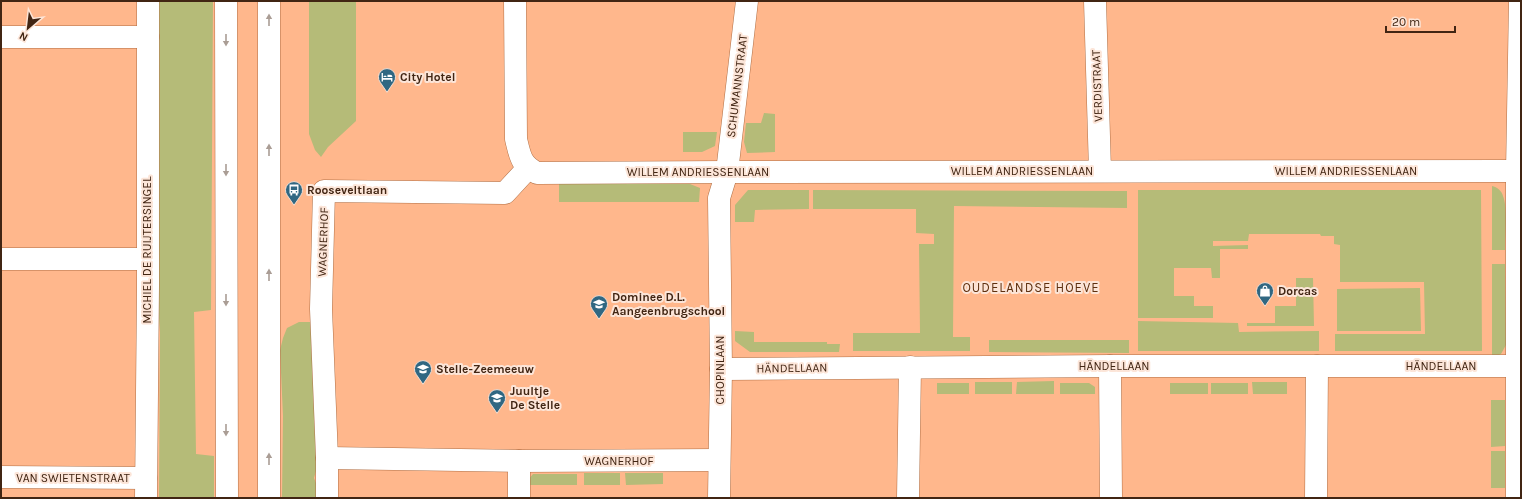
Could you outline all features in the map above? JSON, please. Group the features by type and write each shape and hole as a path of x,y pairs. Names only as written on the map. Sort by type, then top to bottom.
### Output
{"street":[{"name":"MICHIEL DE RUIJTERSINGEL","path":"146,488 148,1"},
{"path":"226,1 227,498"},
{"path":"269,1 269,498"},
{"path":"515,1 516,139 520,155 528,168"},
{"name":"SCHUMANNSTRAAT","path":"727,172 747,1"},
{"name":"VERDISTRAAT","path":"1095,1 1100,171"},
{"path":"1517,498 1516,366 1519,214 1517,171 1520,1"},
{"path":"1,37 148,37"},
{"name":"WILLEM ANDRIESSENLAAN","path":"528,168 537,173 1517,171"},
{"name":"WAGNERHOF","path":"327,498 328,458 321,309 324,191 505,193 528,168"},
{"name":"CHOPINLAAN","path":"719,498 721,369 718,198 727,172"},
{"path":"1,259 147,259"},
{"path":"1110,366 1111,498"},
{"name":"HÄNDELLAAN","path":"721,369 1110,366 1516,366"},
{"path":"1316,498 1317,366"},
{"path":"908,498 910,367"},
{"name":"WAGNERHOF","path":"328,458 519,461 719,460"},
{"path":"519,461 519,498"},
{"name":"VAN SWIETENSTRAAT","path":"1,477 146,488"}],"green space":[{"path":"157,1 213,1 211,310 194,312 196,454 214,456 214,498 159,498 160,332 158,304"},
{"path":"309,1 356,1 356,121 328,147 321,157 315,150 309,134"},
{"path":"764,113 775,114 775,152 747,153 744,142 746,123 761,123"},
{"path":"683,132 717,132 715,146 702,152 683,152"},
{"path":"559,183 690,184 700,188 699,202 559,202"},
{"path":"1492,186 1500,191 1505,201 1505,250 1492,250"},
{"path":"748,190 809,190 809,209 755,210 754,222 735,222 735,205"},
{"path":"813,190 1127,191 1127,208 954,206 953,337 970,337 970,351 853,351 853,333 920,333 919,244 934,244 934,234 916,233 916,209 813,209"},
{"path":"1138,190 1481,190 1482,351 1335,351 1335,334 1425,334 1424,282 1340,282 1340,245 1334,244 1334,236 1321,236 1320,234 1249,234 1248,241 1213,241 1213,246 1248,245 1248,249 1220,249 1220,278 1212,278 1211,268 1174,268 1174,296 1194,296 1194,306 1213,306 1213,318 1138,318"},
{"path":"1492,264 1505,264 1506,345 1501,354 1492,359"},
{"path":"1296,278 1313,278 1314,326 1247,326 1247,323 1275,323 1275,306 1296,306"},
{"path":"1420,288 1421,331 1337,331 1337,289"},
{"path":"1138,321 1238,323 1239,332 1319,331 1319,351 1138,351"},
{"path":"299,322 316,322 316,471 314,478 316,483 316,498 282,498 283,416 280,350 287,328"},
{"path":"735,331 754,332 754,342 827,342 827,344 840,344 839,352 750,352 735,341"},
{"path":"989,340 1129,340 1129,353 989,352"},
{"path":"1054,381 1054,394 1016,394 1017,382"},
{"path":"975,382 1012,382 1012,394 975,394"},
{"path":"1252,382 1287,382 1287,394 1253,394"},
{"path":"937,383 969,383 969,394 937,394"},
{"path":"1060,383 1089,383 1095,387 1095,394 1060,394"},
{"path":"1170,383 1208,383 1208,394 1170,394"},
{"path":"1211,383 1248,383 1248,394 1211,394"},
{"path":"1491,400 1505,400 1505,446 1491,447"},
{"path":"1491,451 1505,451 1505,488 1491,488"},
{"path":"584,473 620,473 620,485 584,485"},
{"path":"625,473 663,473 663,484 626,485"},
{"path":"533,474 577,474 577,485 528,485 528,480"}],"place":[{"name":"City Hotel","path":"387,92"},
{"name":"Rooseveltlaan","path":"294,205"},
{"name":"Dorcas","path":"1265,306"},
{"name":"Dominee D.L. Aangeenbrugschool","path":"599,319"},
{"name":"Stelle-Zeemeeuw","path":"423,384"},
{"name":"Juultje De Stelle","path":"497,413"}],"district":[{"name":"OUDELANDSE HOEVE","path":"1031,287"}]}
